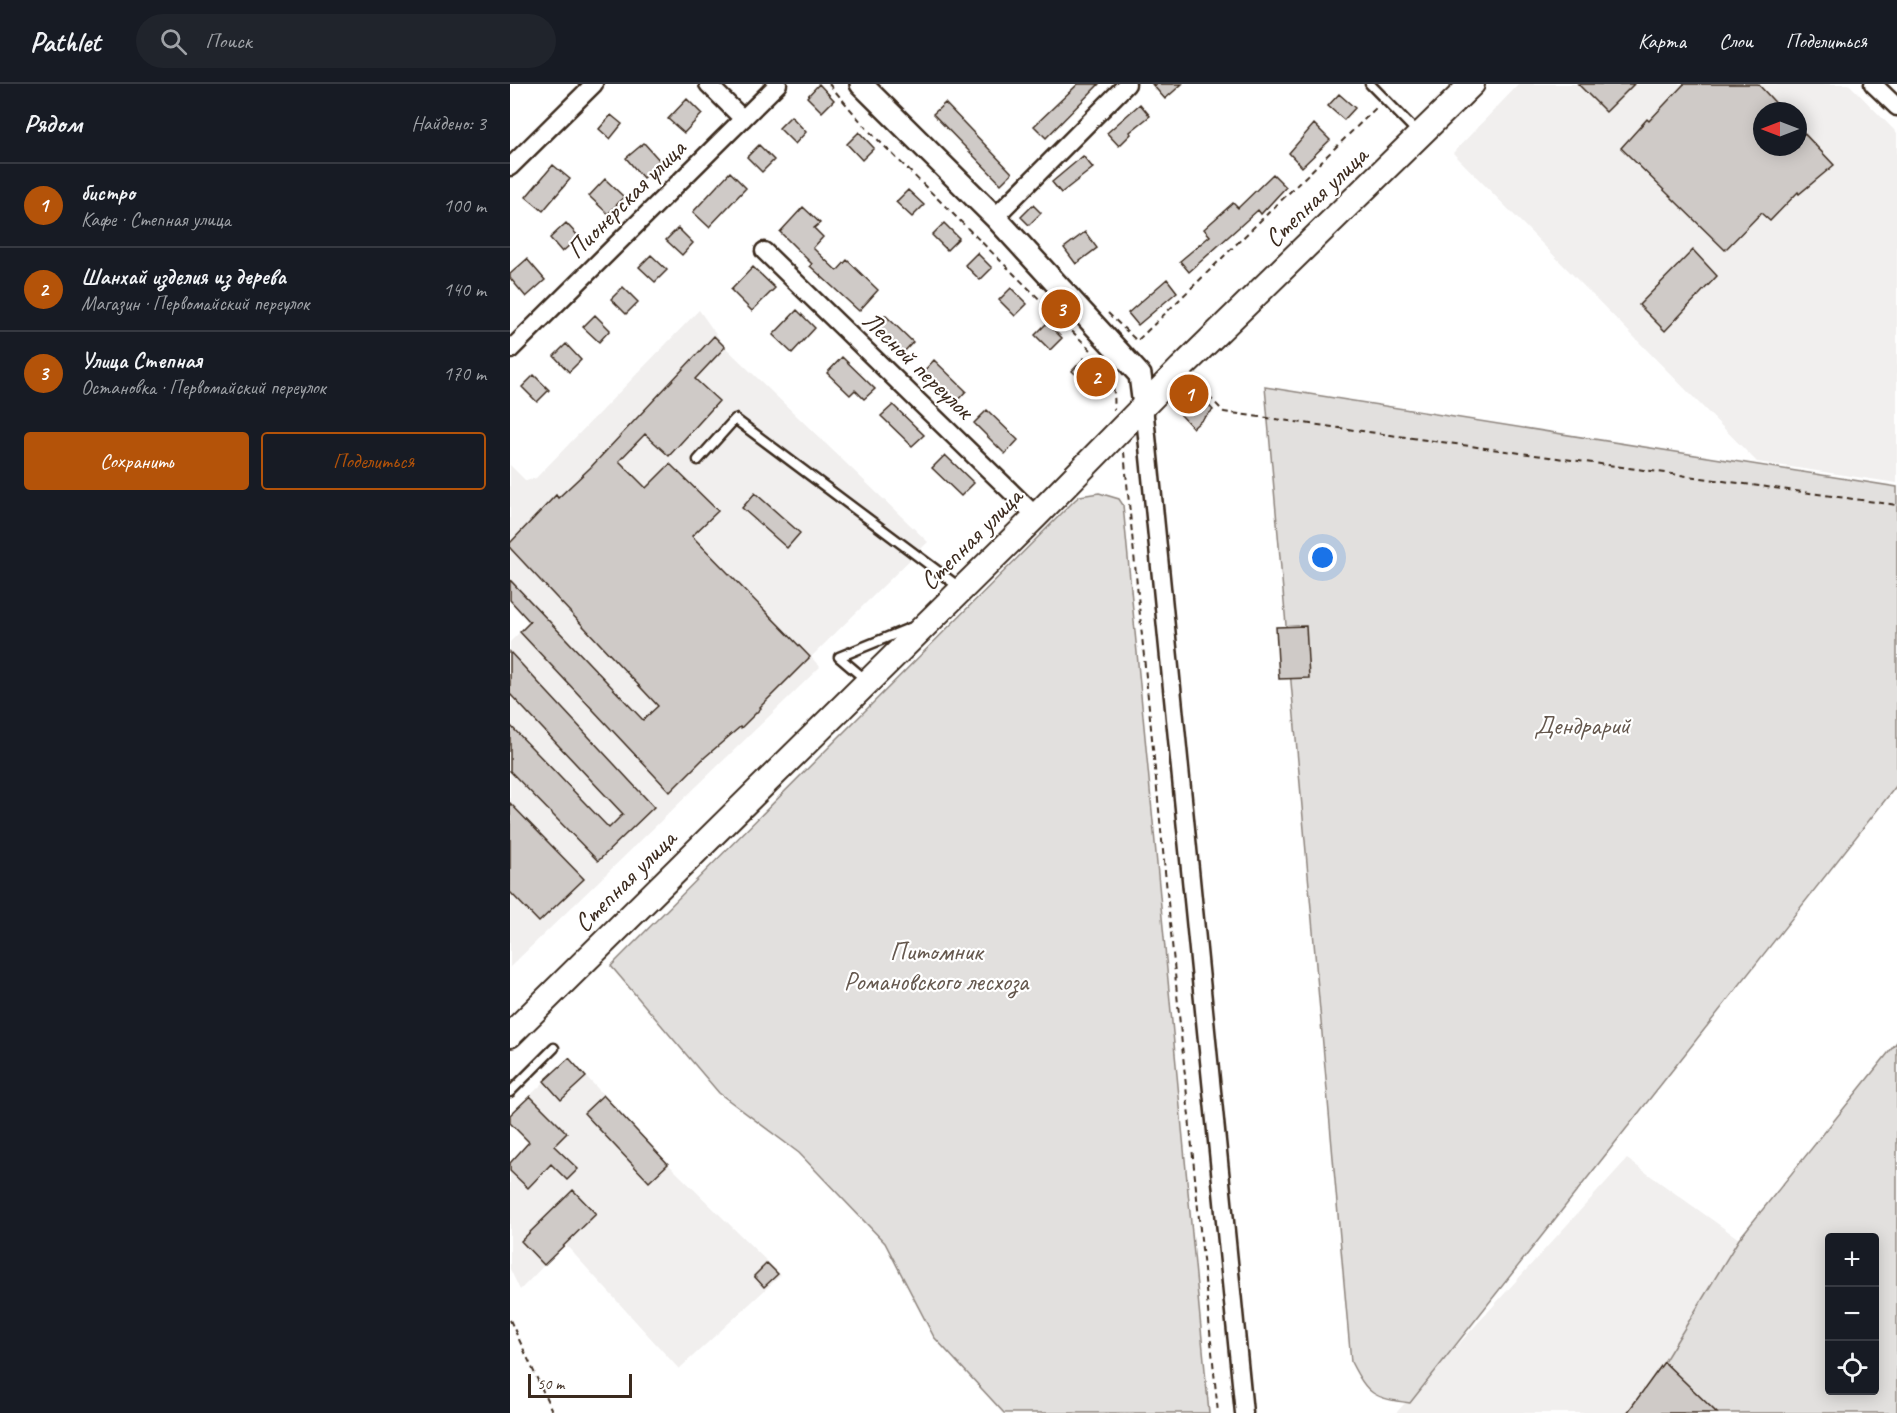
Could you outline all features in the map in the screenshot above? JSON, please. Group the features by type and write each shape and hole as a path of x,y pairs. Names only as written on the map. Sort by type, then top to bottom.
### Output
{"main road":[{"name":"Степная улица","path":"510,1035 1036,516 1181,368 1472,84"}],"street":[{"path":"510,167 594,84"},
{"path":"708,84 743,119"},
{"name":"Пионерская улица","path":"510,350 778,84"},
{"path":"861,84 995,217 1140,375 1244,1413"},
{"path":"995,217 1127,84"},
{"path":"1874,84 1897,106"},
{"name":"Лесной переулок","path":"764,251 1036,516"}],"lane":[{"path":"1370,84 1421,135"},
{"path":"698,460 735,419 962,589"},
{"path":"867,681 838,657 930,620"},
{"path":"510,1092 554,1048"}],"path":[{"path":"829,84 868,130 1099,357 1108,371 1113,387 1115,395 1113,422 1125,455 1218,1413"},
{"path":"1137,341 1385,99"},
{"path":"1181,368 1224,412 1897,505"},
{"path":"510,1320 553,1413"}],"shaded area":[{"path":"1519,84 1849,84 1897,133 1897,483 1757,462 1453,153"},
{"path":"699,310 725,347 928,542 811,657 820,667 510,967 510,642 530,622 510,600 510,465 526,481 536,478"},
{"path":"569,1058 668,1164 781,1275 679,1369 565,1244 520,1290 510,1269 510,1163 530,1144 510,1123 510,1115"},
{"path":"1627,1159 1739,1239 1665,1362 1717,1413 1396,1413"}],"green space":[{"name":"Дендрарий","path":"1265,387 1897,487 1897,785 1410,1403 1380,1397 1373,1393 1362,1382 1351,1362"},
{"name":"Питомник Романовского лесхоза","path":"1099,493 1119,499 1123,505 1209,1413 1004,1413 934,1337 885,1243 799,1153 719,1093 611,966 1075,500 1080,496"},
{"path":"1897,1042 1897,1413 1717,1413 1664,1362 1739,1239"}],"building":[{"path":"819,84 834,100 822,112 807,97"},
{"path":"1078,84 1099,84 1046,138 1034,126"},
{"path":"1152,84 1182,84 1165,99"},
{"path":"1578,84 1634,84 1606,112"},
{"path":"1684,84 1758,84 1775,102 1753,102 1753,156 1807,156 1807,136 1834,165 1799,194 1798,192 1770,221 1761,213 1725,250 1621,148 1647,119 1649,121"},
{"path":"1339,94 1355,108 1344,120 1328,106"},
{"path":"687,99 702,114 684,133 668,119"},
{"path":"945,103 1012,173 1001,184 933,114"},
{"path":"1140,104 1150,116 1130,132 1131,134 1119,146 1107,133"},
{"path":"611,115 622,124 610,139 599,129"},
{"path":"791,116 806,132 795,144 779,128"},
{"path":"1314,124 1330,140 1302,167 1289,153"},
{"path":"859,132 874,148 862,160 847,144"},
{"path":"644,143 661,162 643,178 626,158"},
{"path":"759,145 774,160 762,172 747,157"},
{"path":"1083,156 1093,168 1061,193 1052,182"},
{"path":"553,165 570,179 543,211 526,197"},
{"path":"730,172 746,188 709,227 693,212"},
{"path":"1273,174 1286,187 1261,214 1258,210 1189,272 1180,261 1210,236 1204,229 1233,203 1238,208"},
{"path":"605,179 624,197 608,214 589,196"},
{"path":"908,190 924,205 912,217 896,202"},
{"path":"1033,205 1041,213 1029,225 1021,217"},
{"path":"803,207 820,223 814,228 823,237 813,248 837,271 847,260 878,290 859,311 810,266 812,264 780,232"},
{"path":"566,223 579,237 562,252 550,238"},
{"path":"944,223 959,238 947,250 932,235"},
{"path":"678,228 693,243 682,255 666,240"},
{"path":"1085,232 1097,248 1076,264 1064,248"},
{"path":"1693,250 1717,276 1665,331 1639,305"},
{"path":"977,253 992,268 980,280 965,265"},
{"path":"651,255 667,270 655,282 639,267"},
{"path":"527,259 545,280 526,297 510,278 510,274"},
{"path":"753,267 775,288 752,311 731,290"},
{"path":"1167,279 1177,292 1138,325 1128,313"},
{"path":"623,287 638,302 626,314 611,299"},
{"path":"1011,288 1027,304 1015,316 999,300"},
{"path":"797,310 815,328 792,353 773,335"},
{"path":"595,315 610,330 599,342 583,327"},
{"path":"885,315 913,342 903,353 875,325"},
{"path":"1047,323 1062,338 1050,350 1035,335"},
{"path":"714,336 725,347 695,379 719,401 669,456 645,434 619,461 646,488 670,464 718,511 692,536 810,657 741,728 705,757 670,792 520,632 530,622 510,600 510,580 643,720 658,706 510,548 510,543 556,495 558,498 590,468"},
{"path":"566,344 581,360 569,372 554,356"},
{"path":"842,357 875,389 864,399 855,390 850,395 827,373"},
{"path":"1084,358 1099,374 1088,386 1072,371"},
{"path":"934,360 966,391 955,403 923,372"},
{"path":"534,375 549,390 537,402 522,387"},
{"path":"1187,382 1213,410 1193,428 1181,415 1189,406 1177,393"},
{"path":"893,405 924,435 912,446 881,416"},
{"path":"987,410 1018,440 1005,454 974,423"},
{"path":"945,455 974,483 961,496 932,468"},
{"path":"755,493 800,533 787,548 742,508"},
{"path":"1306,626 1309,678 1279,679 1276,627"},
{"path":"510,652 654,807 598,861 510,771 510,725 609,828 623,814 510,694"},
{"path":"510,803 584,879 539,922 510,892"},
{"path":"569,1058 586,1077 561,1100 544,1081"},
{"path":"603,1095 668,1164 649,1182 584,1113"},
{"path":"530,1096 567,1133 554,1146 578,1169 567,1180 551,1164 528,1188 510,1171 510,1163 529,1142 510,1123 510,1115"},
{"path":"573,1190 596,1214 544,1265 521,1241"},
{"path":"767,1263 778,1274 764,1287 754,1276"},
{"path":"1664,1362 1717,1413 1627,1413"}],"place":[{"name":"Улица Степная","path":"1061,309"},
{"name":"Шанхай изделия из дерева","path":"1096,377"},
{"name":"бистро","path":"1189,394"}]}
